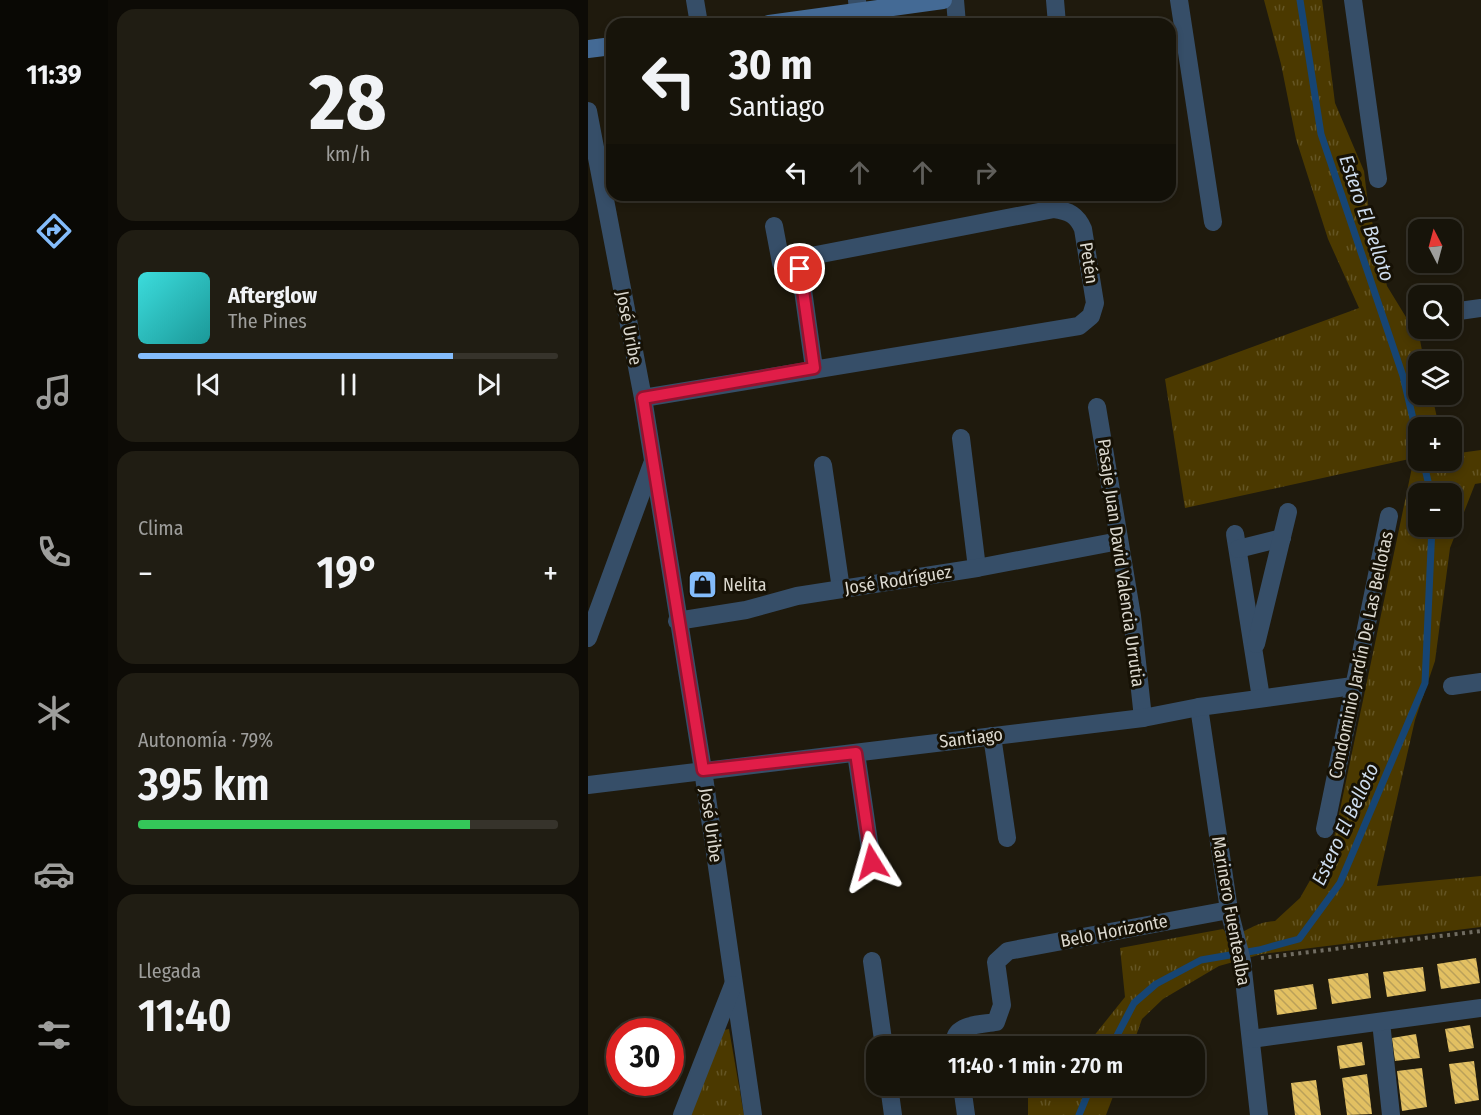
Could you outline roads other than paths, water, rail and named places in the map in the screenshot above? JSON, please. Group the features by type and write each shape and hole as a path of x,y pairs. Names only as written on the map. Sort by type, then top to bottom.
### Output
{"street":[{"path":"695,0 698,18"},
{"path":"814,18 943,0"},
{"path":"955,0 956,18"},
{"path":"1055,0 1056,18"},
{"path":"1179,0 1213,222"},
{"path":"1353,0 1378,178"},
{"path":"588,49 606,47"},
{"name":"José Uribe","path":"588,111 643,398 677,621 703,770 753,1115"},
{"name":"Petén","path":"643,398 1079,326 1091,316 1095,303 1083,229 1073,214 1054,209 816,255 806,260 800,269"},
{"path":"774,226 781,263 800,269 814,368"},
{"path":"1462,311 1481,308"},
{"name":"Pasaje Juan David Valencia Urrutia","path":"1097,407 1132,616 1143,718"},
{"path":"961,438 977,568"},
{"path":"588,638 653,463"},
{"path":"823,465 841,589"},
{"path":"1254,652 1288,512"},
{"name":"Condominio Jardín De Las Bellotas","path":"1325,829 1389,516"},
{"path":"1261,698 1237,542 1282,538"},
{"name":"José Rodríguez","path":"677,621 746,610 797,596 977,568 1119,541"},
{"path":"1452,686 1481,682"},
{"name":"Santiago","path":"588,785 1143,718 1199,707 1353,686"},
{"name":"Marinero Fuentealba","path":"1199,707 1229,910 1242,961 1259,1115"},
{"path":"992,736 1007,838"},
{"path":"856,753 872,862"},
{"name":"Belo Horizonte","path":"957,1036 958,1032 965,1027 996,1022 1001,1014 996,962 1008,951 1229,910"},
{"path":"872,961 882,1036"},
{"path":"682,1115 733,985"},
{"path":"1251,1039 1481,1008"},
{"path":"1381,1022 1391,1115"},
{"path":"890,1096 893,1115"},
{"path":"963,1096 966,1115"}],"waterway":[{"name":"Estero El Belloto","path":"1300,0 1321,134 1403,376 1413,417"},
{"name":"Estero El Belloto","path":"1426,471 1428,483"},
{"name":"Estero El Belloto","path":"1117,1036 1134,1003 1156,984 1201,960 1259,950 1299,939 1340,883 1425,683 1432,537"},
{"name":"Estero El Belloto","path":"1079,1115 1087,1096"}],"place":[{"name":"Nelita","path":"702,585"}]}
